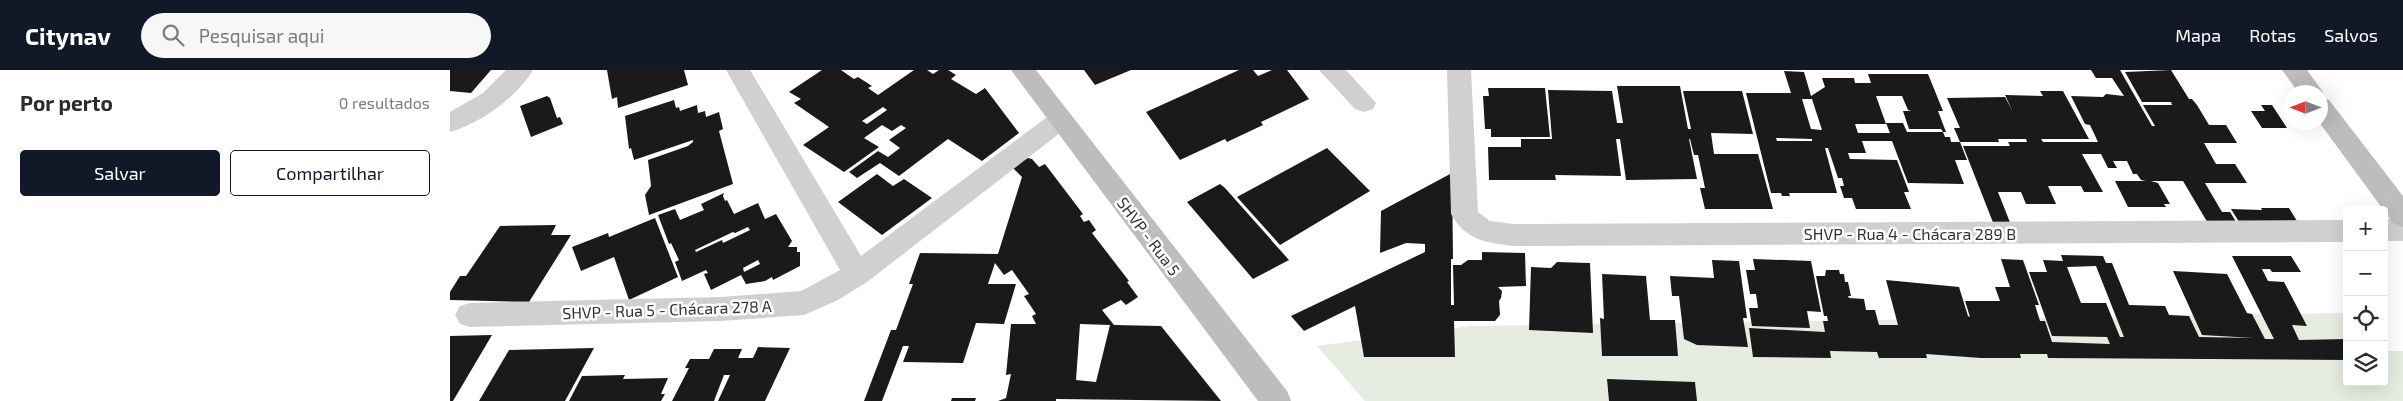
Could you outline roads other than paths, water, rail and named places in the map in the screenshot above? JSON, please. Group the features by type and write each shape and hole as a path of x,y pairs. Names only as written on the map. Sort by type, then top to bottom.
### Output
{"street":[{"path":"450,123 492,99 521,70"},
{"path":"738,70 857,274"},
{"name":"SHVP - Rua 5","path":"1024,70 1060,120 1276,401"},
{"path":"1331,70 1364,103"},
{"path":"2294,70 2305,85"},
{"name":"SHVP - Rua 4 - Chácara 289 B","path":"1459,71 1465,214 1474,227 1490,232 1514,235 2343,231"},
{"path":"2328,117 2403,216"},
{"name":"SHVP - Rua 5 - Chácara 278 A","path":"470,315 721,309 804,302 828,292 857,274 1060,120"},
{"path":"2388,230 2403,230"}]}
